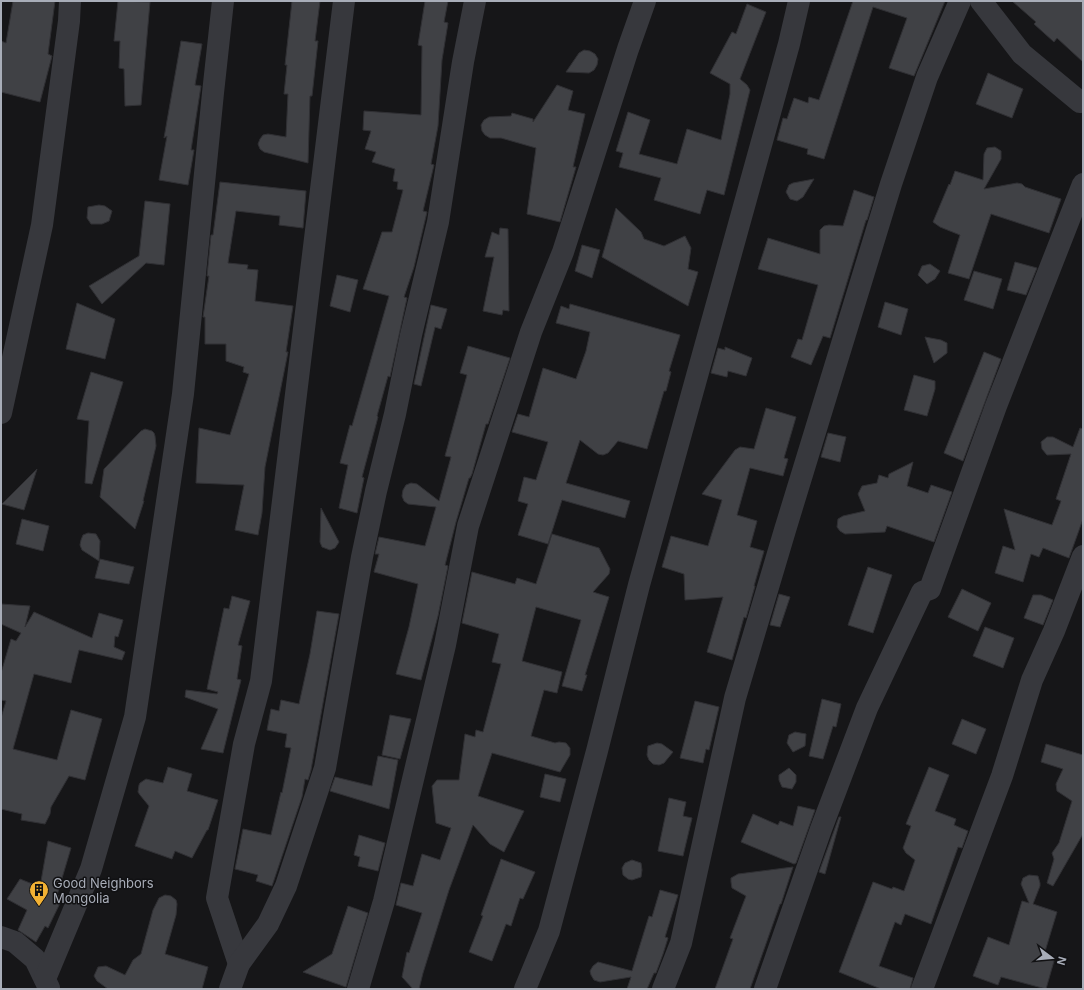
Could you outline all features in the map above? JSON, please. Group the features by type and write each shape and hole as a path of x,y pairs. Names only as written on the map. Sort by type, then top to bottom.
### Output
{"street":[{"path":"1,413 42,225 69,21 70,1"},
{"path":"47,984 91,869 135,717 183,394 223,1"},
{"path":"239,964 217,898 244,744 261,681 344,1"},
{"path":"230,989 239,964 268,924 286,886 325,768 362,556 395,414 411,335 438,222 462,69 475,1"},
{"path":"358,989 388,886 445,645 468,526 531,332 563,252 628,49 646,1"},
{"path":"525,989 549,931 598,751 639,585 789,44 799,1"},
{"path":"663,989 681,943 735,698 783,538 891,184 927,77 960,1"},
{"path":"981,1 1022,54 1080,102"},
{"path":"765,989 821,829 867,708 922,592 930,589 996,406 1083,184"},
{"path":"922,989 1002,776 1032,680 1054,631 1083,556"},
{"path":"1,937 15,942 35,959 47,984"}],"building":[{"path":"13,1 55,1 48,54 52,56 40,102 1,92 1,41 6,43"},
{"path":"118,1 150,2 141,105 125,106 124,69 119,68 120,41 114,41"},
{"path":"292,1 320,1 315,41 318,41 312,96 310,96 308,163 264,152 260,149 258,144 263,135 268,134 286,137 288,94 284,94 287,65 285,65"},
{"path":"425,1 448,1 444,22 448,23 442,60 438,126 431,164 434,165 423,211 427,212 414,267 404,297 407,298 390,377 388,376 362,477 364,478 357,513 339,508 348,465 340,463 389,296 363,289 382,232 392,232 403,190 397,189 398,182 393,181 395,169 372,162 376,152 365,149 371,131 363,130 364,111 421,115 422,46 418,45"},
{"path":"853,1 945,1 914,76 889,68 907,18 873,7 824,159 807,154 808,149 777,140 783,118 787,119 794,98 808,103 809,97 819,100"},
{"path":"1012,1 1083,1 1083,62 1057,38 1054,42 1034,24 1036,22"},
{"path":"747,4 766,12 740,79 750,90 724,195 707,190 700,214 654,200 661,178 619,167 623,153 616,151 628,112 650,120 639,154 677,164 687,129 721,140 730,94 730,84 710,73 732,32 736,34"},
{"path":"181,41 202,44 195,85 201,86 191,150 194,150 188,185 159,180 167,136 164,138"},
{"path":"584,50 595,54 598,59 594,70 589,73 566,72 579,53"},
{"path":"988,73 1023,89 1012,118 976,104"},
{"path":"557,85 573,91 568,110 585,114 573,167 576,167 560,222 527,214 536,148 501,138 490,138 482,131 481,125 484,120 489,117 511,116 512,113 533,119 533,122"},
{"path":"995,147 1001,151 1001,159 984,189 1017,183 1061,199 1049,233 991,214 969,279 948,273 960,235 940,227 933,222 955,171 983,180 984,154 987,148"},
{"path":"814,179 803,197 797,201 790,199 786,192 789,185"},
{"path":"220,182 306,191 303,228 279,225 280,216 236,211 228,263 248,265 247,269 258,270 255,301 293,306 286,352 288,352 265,467 262,513 258,535 235,530 244,485 196,483 199,428 230,435 249,374 243,372 244,367 226,361 226,344 205,344 205,317 203,317 209,276 207,276 211,235 213,235"},
{"path":"854,190 874,197 830,338 823,336 811,365 791,357 798,339 802,340 818,285 758,269 768,238 820,254 820,230 824,226 829,225 843,226"},
{"path":"145,201 170,204 164,265 146,263 102,304 89,286 139,256"},
{"path":"99,205 105,206 112,211 109,221 102,224 91,224 87,218 88,207"},
{"path":"616,208 641,232 644,239 664,246 685,236 691,248 688,269 698,272 688,306 602,257"},
{"path":"500,228 508,229 509,311 503,310 502,315 483,311 494,257 485,257 492,232 499,235"},
{"path":"582,245 600,250 592,278 575,271"},
{"path":"1015,262 1037,268 1026,295 1007,290"},
{"path":"930,264 940,271 935,279 927,284 918,275 922,266"},
{"path":"974,271 1002,279 993,309 964,300"},
{"path":"337,275 358,280 350,312 330,306"},
{"path":"885,302 908,309 901,335 878,327"},
{"path":"77,303 115,319 105,359 66,349"},
{"path":"570,304 680,335 669,371 671,372 666,391 664,391 647,449 618,441 608,453 603,455 598,454 580,440 566,483 630,501 625,518 562,500 548,544 518,535 528,504 518,501 524,477 536,480 548,442 512,432 518,414 529,417 543,368 576,379 586,351 590,332 556,323 561,306 569,309"},
{"path":"431,305 447,309 441,329 435,327 421,386 414,384"},
{"path":"925,337 941,340 947,343 947,353 934,363"},
{"path":"468,346 510,358 488,424 486,424 472,474 469,478 456,522 445,565 448,566 438,616 421,680 396,674 409,627 418,584 374,572 379,554 375,554 379,537 425,546 436,507 408,504 404,501 402,496 403,490 406,485 411,483 417,484 439,501 451,457 445,456 467,375 460,373"},
{"path":"725,347 752,358 746,376 728,371 727,377 711,373 718,348 725,350"},
{"path":"984,352 1001,359 963,461 944,453"},
{"path":"91,372 123,382 92,484 85,483 89,421 77,419"},
{"path":"914,375 935,381 935,389 927,416 904,410"},
{"path":"766,408 796,417 784,458 788,459 783,476 750,468 737,515 757,521 750,547 764,551 746,618 744,617 732,660 707,652 723,597 685,600 684,574 662,567 671,536 708,546 722,500 702,494 735,450 740,447 754,449"},
{"path":"1080,428 1083,429 1083,519 1069,558 1043,548 1039,557 1031,554 1023,582 995,573 1003,546 1015,550 1004,509 1052,525 1061,501 1056,499 1071,454 1047,455 1042,449 1041,442 1047,437 1053,437 1073,447"},
{"path":"145,429 154,433 156,446 144,501 135,529 100,497 104,469 141,431"},
{"path":"828,433 846,437 840,462 821,457"},
{"path":"913,462 907,486 928,493 931,485 952,492 934,542 887,526 885,532 845,534 840,531 837,527 838,519 843,516 865,511 858,494 862,486 877,483 879,475 888,478 889,474"},
{"path":"37,469 24,510 2,504"},
{"path":"321,508 339,542 335,548 330,550 322,547 320,542"},
{"path":"22,519 49,526 43,551 16,544"},
{"path":"88,533 96,534 100,541 99,561 82,550 80,545 83,535"},
{"path":"552,534 599,548 610,569 609,574 593,592 609,597 585,675 587,675 582,691 562,686 581,620 536,607 522,661 562,672 557,693 544,690 531,736 555,743 566,743 570,748 570,755 560,772 492,753 478,796 524,811 504,852 490,844 473,825 449,890 419,989 413,989 402,977 407,952 409,953 422,913 396,905 401,883 413,886 422,854 440,860 451,828 436,823 432,786 437,780 459,780 465,734 475,737 476,730 483,732 501,664 492,662 499,634 462,623 472,572 515,584 517,578 536,584"},
{"path":"100,559 134,567 129,584 95,578"},
{"path":"868,567 892,575 873,633 848,625"},
{"path":"962,589 991,603 978,631 948,617"},
{"path":"779,594 790,597 780,627 770,625"},
{"path":"1033,595 1041,595 1053,600 1043,625 1024,618"},
{"path":"232,596 250,601 238,645 242,646 237,679 241,680 223,753 201,749 218,709 185,697 186,690 217,694 218,692 207,689 224,608 229,609"},
{"path":"1,604 30,606 25,627 34,612 92,638 99,613 123,620 118,637 115,636 114,647 125,652 122,660 79,650 71,683 34,674 13,749 57,760 71,710 102,719 85,780 69,776 51,807 50,814 45,824 21,820 22,814 1,809 1,718 6,701 1,700 1,673 11,639 16,641 21,633 1,624"},
{"path":"317,611 339,614 311,770 308,780 305,779 302,797 272,886 256,881 258,875 235,869 243,829 271,835 281,792 282,793 291,748 285,747 287,734 267,730 271,709 279,711 281,700 299,704 310,654"},
{"path":"985,627 1014,638 1003,668 973,656"},
{"path":"822,699 841,704 836,727 833,726 823,759 809,756"},
{"path":"695,701 719,707 709,750 706,749 703,763 680,758"},
{"path":"390,715 411,719 400,759 382,755"},
{"path":"962,719 986,729 976,754 952,744"},
{"path":"795,732 806,734 805,746 793,752 787,743 789,735"},
{"path":"657,743 662,744 673,752 664,763 659,765 653,764 647,755 648,746"},
{"path":"1046,744 1083,755 1083,834 1053,886 1047,883 1054,859 1052,853 1059,843 1072,801 1057,791 1056,784 1063,769 1041,762"},
{"path":"378,756 398,760 389,809 330,791 335,777 372,786"},
{"path":"168,767 192,774 187,791 218,800 208,830 192,858 175,851 172,859 135,846 149,806 138,792 139,785 146,779 163,783"},
{"path":"929,767 949,775 935,811 956,819 954,825 968,831 962,848 958,847 931,924 905,914 901,925 895,922 879,966 913,978 910,989 881,989 839,972 873,882 892,889 893,887 904,891 915,860 906,853 903,848 911,826 906,824"},
{"path":"789,768 796,775 796,782 792,789 782,787 779,780 779,775"},
{"path":"545,774 566,779 560,802 540,797"},
{"path":"669,798 686,802 683,816 692,818 683,856 658,851"},
{"path":"798,806 815,810 796,863 794,864 741,842 753,814 778,825 780,821 793,826"},
{"path":"839,817 841,817 825,874 819,872"},
{"path":"359,835 385,843 378,871 358,866 360,857 354,855"},
{"path":"48,841 71,848 57,895 63,897 48,928 45,926 36,942 18,930 27,910 7,899 20,879 40,887"},
{"path":"501,859 535,872 523,899 520,898 511,926 506,924 492,961 469,952 483,916 481,915"},
{"path":"632,860 641,863 642,870 641,877 632,880 623,875 622,868 625,863"},
{"path":"793,867 750,989 715,989 733,939 730,938 746,896 732,888 731,878 738,874"},
{"path":"1029,875 1038,876 1040,883 1033,904 1057,912 1043,958 1054,961 1046,989 1001,977 998,985 973,976 988,937 1009,945 1022,901 1029,903 1021,884 1023,878"},
{"path":"660,890 678,895 665,937 668,938 663,954 656,973 654,973 647,989 627,989 631,977 600,982 594,980 590,971 598,962 632,971 649,916 652,917"},
{"path":"165,895 171,896 176,900 177,904 176,915 165,954 208,967 202,989 108,989 97,981 94,976 98,967 106,966 125,975 133,960 141,954 153,910 159,898"},
{"path":"348,906 368,913 346,987 303,972 332,954"}],"place":[{"name":"Good Neighbors Mongolia","path":"39,907"}]}
